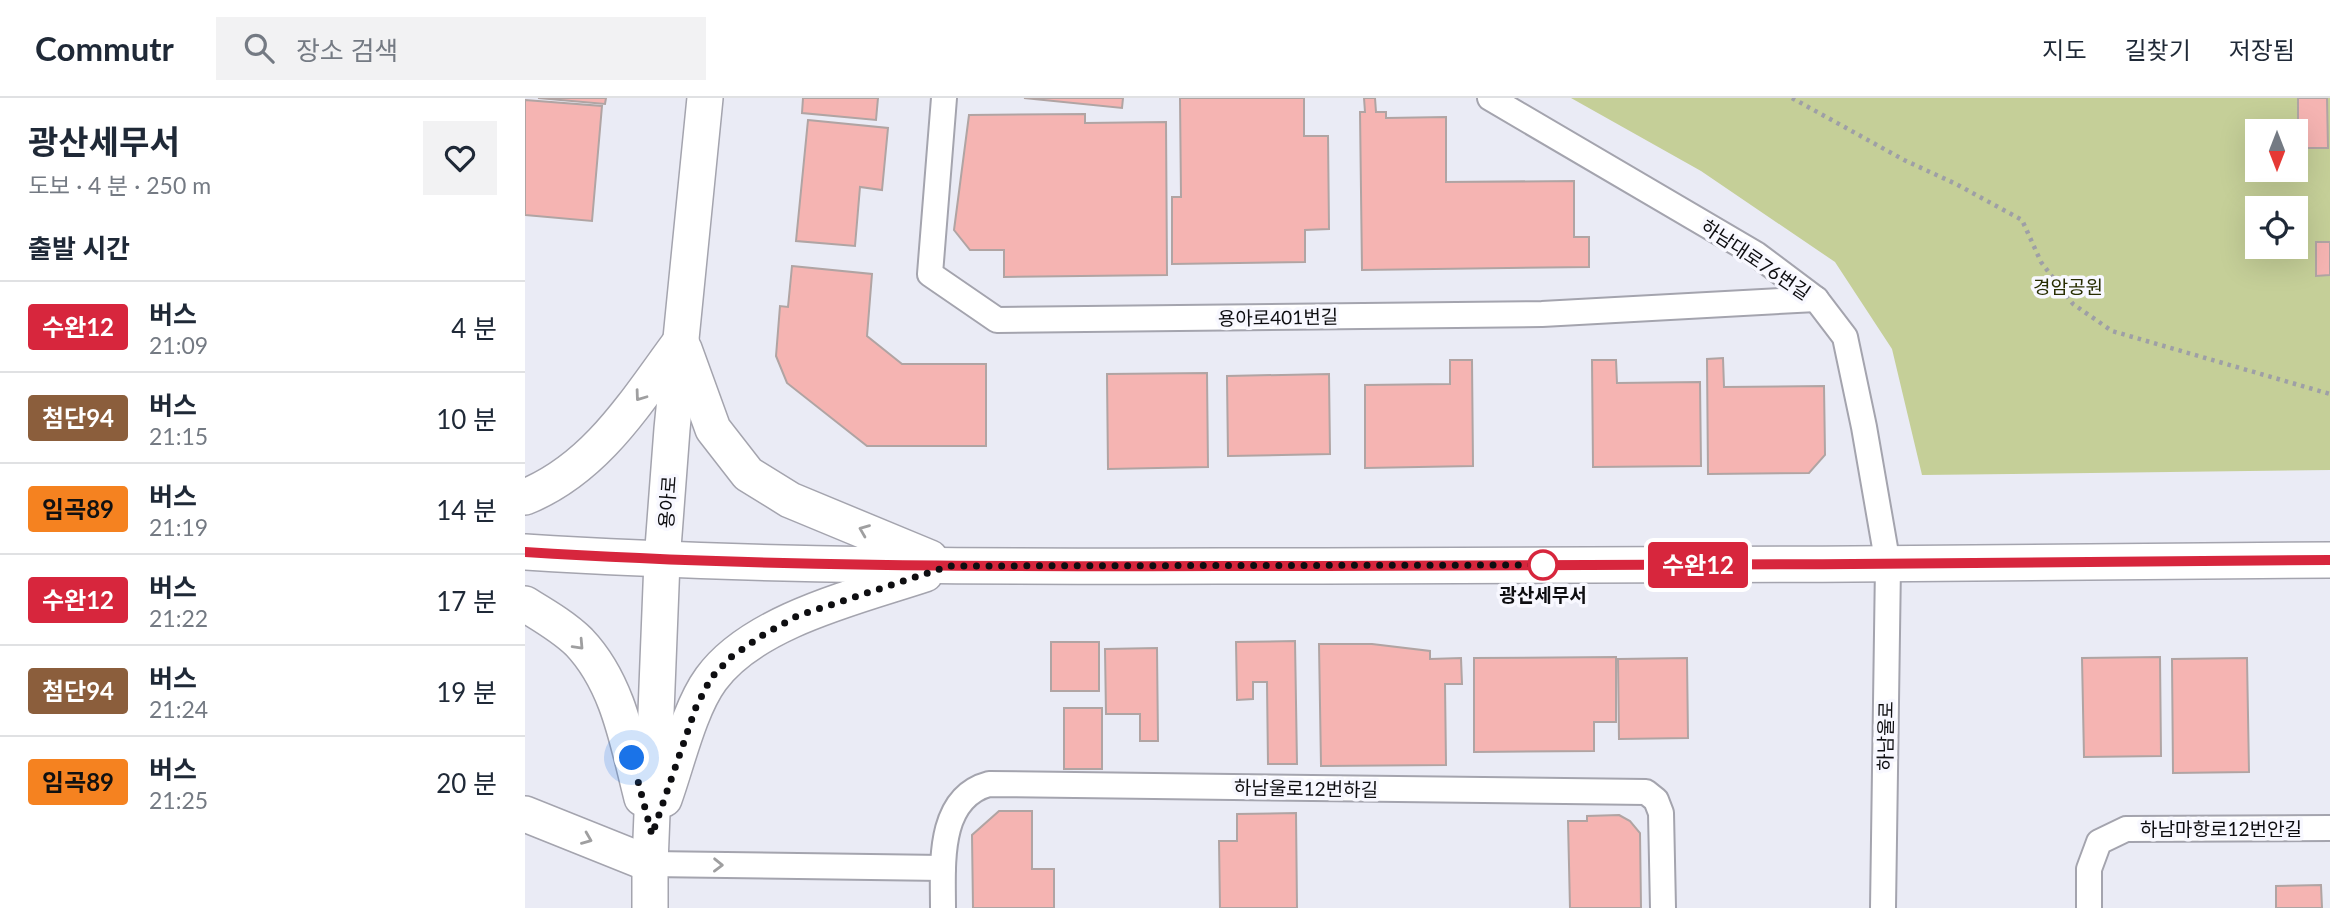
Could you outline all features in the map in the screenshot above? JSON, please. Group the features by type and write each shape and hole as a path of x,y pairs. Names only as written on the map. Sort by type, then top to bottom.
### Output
{"main road":[{"name":"용아로","path":"650,908 662,561 705,98"},
{"path":"525,497 554,482 599,448 681,341"},
{"path":"681,341 713,429 748,474 790,500 949,566"},
{"path":"525,552 662,561 949,566 1888,565 2330,560"},
{"path":"651,849 696,707 711,678 731,657 797,616 949,566"},
{"path":"525,604 550,619 579,642 602,674 619,707 651,849"},
{"path":"525,814 651,849"}],"street":[{"name":"용아로401번길","path":"944,98 930,274 997,320 1542,314 1816,299"},
{"name":"하남대로76번길","path":"1490,98 1756,254 1816,299 1845,337 1888,565"},
{"name":"하남울로","path":"1883,908 1888,565"},
{"name":"하남울로12번하길","path":"943,908 943,868 950,817 966,796 976,788 989,784 1646,792 1656,800 1661,813 1663,908"},
{"name":"하남마항로12번안길","path":"2089,908 2089,869 2099,842 2126,829 2330,828"},
{"path":"651,849 943,868"}],"path":[{"path":"1792,98 1904,160 1956,184 2022,220 2041,262 2073,304 2112,331 2330,394"}],"green space":[{"name":"경암공원","path":"1571,98 2330,98 2330,470 1922,475 1892,349 1835,262 1701,171"}],"building":[{"path":"538,98 606,98 605,104"},
{"path":"803,98 878,98 876,120 802,113"},
{"path":"1024,98 1123,98 1122,108"},
{"path":"1180,98 1304,98 1304,136 1328,136 1329,229 1305,230 1305,262 1172,264 1172,197 1181,197"},
{"path":"1364,98 1375,98 1376,112 1386,112 1386,118 1446,117 1446,182 1574,181 1574,237 1589,237 1589,267 1362,270 1360,112 1365,112"},
{"path":"2298,98 2327,98 2328,148 2308,148 2308,119 2298,119"},
{"path":"525,100 602,106 592,221 525,215"},
{"path":"1085,114 1085,123 1166,122 1167,275 1004,277 1004,250 970,250 954,230 969,115"},
{"path":"808,120 888,128 882,190 860,187 855,246 796,241"},
{"path":"2316,242 2330,242 2330,275 2316,276"},
{"path":"792,266 872,274 867,336 902,364 986,364 986,446 867,446 787,383 776,356 780,306 788,307"},
{"path":"1723,358 1724,387 1824,386 1825,455 1809,473 1708,474 1707,359"},
{"path":"1450,360 1472,360 1473,466 1365,468 1365,385 1450,384"},
{"path":"1592,360 1616,360 1617,383 1700,382 1701,466 1593,467"},
{"path":"1207,373 1208,467 1108,469 1107,374"},
{"path":"1329,374 1330,454 1228,456 1227,376"},
{"path":"1295,641 1297,764 1268,764 1267,682 1253,682 1253,699 1237,700 1236,642"},
{"path":"1051,642 1099,642 1099,691 1051,691"},
{"path":"1319,644 1372,644 1430,651 1430,659 1461,658 1462,684 1445,684 1446,765 1321,766"},
{"path":"1157,648 1158,741 1140,741 1140,714 1106,714 1105,649"},
{"path":"1616,657 1616,722 1594,722 1594,751 1474,752 1474,658"},
{"path":"2160,657 2161,756 2084,757 2082,658"},
{"path":"1687,658 1688,738 1619,739 1618,659"},
{"path":"2247,658 2249,772 2173,773 2172,659"},
{"path":"1064,708 1102,708 1102,769 1064,769"},
{"path":"999,811 1032,811 1032,869 1054,869 1054,908 973,908 972,835"},
{"path":"1296,813 1297,908 1220,908 1219,841 1237,841 1237,814"},
{"path":"1619,815 1630,821 1640,833 1641,908 1570,908 1568,821 1587,821 1587,816"},
{"path":"2321,885 2322,908 2276,908 2276,886"}],"bus line":[{"name":"수완12","path":"525,552 662,561 985,566 1888,565 2330,560"}],"place":[{"name":"광산세무서","path":"1543,565"}],"route":[{"path":"632,758 652,835 696,707 711,678 731,657 797,616 949,566 1543,565"}]}
